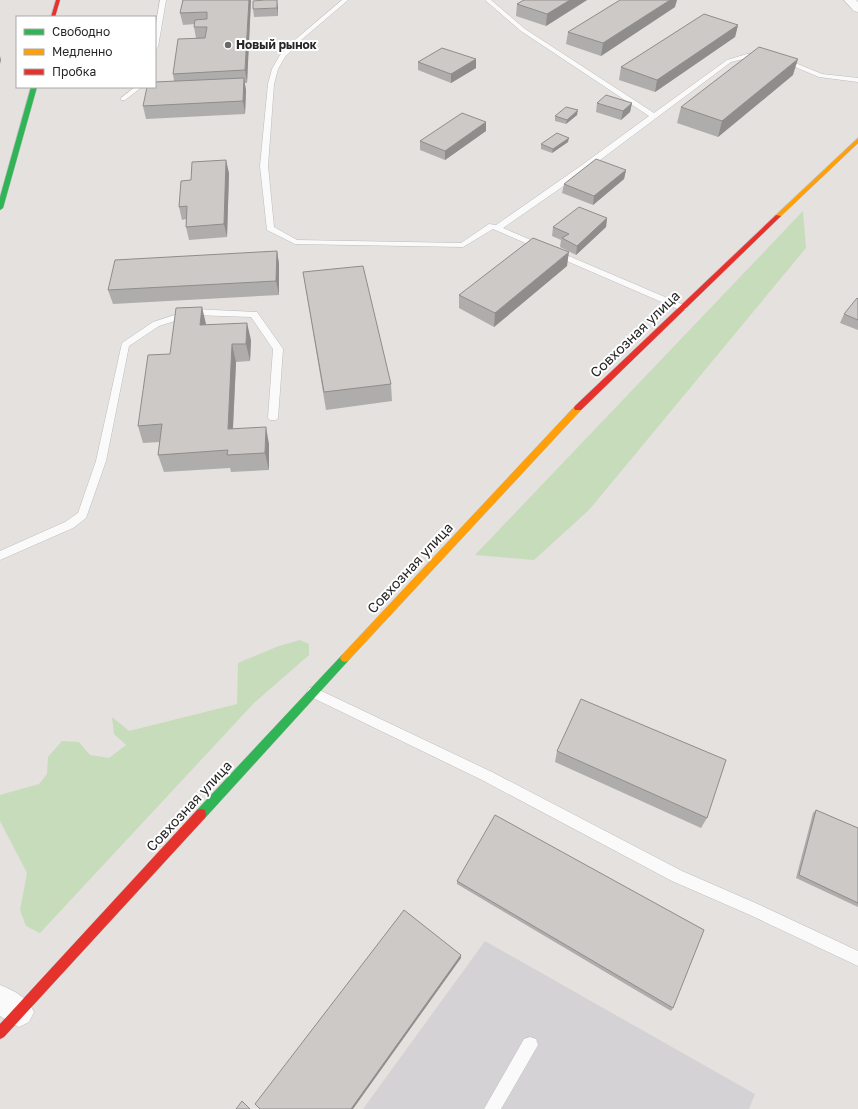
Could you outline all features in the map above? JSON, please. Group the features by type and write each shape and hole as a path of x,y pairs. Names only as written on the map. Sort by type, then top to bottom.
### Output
{"street":[{"path":"53,16 58,0"},
{"path":"850,0 858,9"},
{"path":"0,208 34,88"},
{"name":"Совхозная улица","path":"6,1015 313,692 574,412 858,140"}],"lane":[{"path":"156,35 157,23 163,0"},
{"path":"345,0 298,40 282,56 275,69 272,84 264,166 270,228 295,242 463,245 492,226 683,308"},
{"path":"488,0 523,30 654,116"},
{"path":"496,228 585,167 729,61 747,56 769,57"},
{"path":"776,58 790,62 821,76 858,80"},
{"path":"123,99 138,88"},
{"path":"0,556 69,525 82,515 101,461 125,345 156,324 193,312 254,314 278,349 273,418"},
{"path":"313,692 487,776 677,876 858,959"},
{"path":"492,1109 530,1045"}],"shaded area":[{"path":"485,941 755,1094 749,1109 363,1109"}],"green space":[{"path":"803,211 806,248 589,510 534,560 475,555"},
{"path":"300,640 309,644 309,655 254,703 40,933 26,926 20,910 27,873 0,821 0,795 39,784 47,774 48,757 62,741 79,742 90,755 109,758 126,745 114,734 112,717 129,731 237,704 238,663 279,646"}],"building":[{"name":"Новый рынок","path":"183,0 249,0 245,70 173,74 178,39 205,38 207,27 194,27 195,20 207,19 207,12 180,13"},
{"path":"277,0 277,8 253,9 253,1"},
{"path":"524,0 570,0 547,14 517,4"},
{"path":"620,0 670,0 603,43 568,32"},
{"path":"704,14 738,25 657,80 621,67"},
{"path":"759,47 798,59 722,121 681,107"},
{"path":"442,48 476,59 451,74 418,62"},
{"path":"244,78 243,101 143,106 147,88 156,88 156,82"},
{"path":"606,95 632,103 623,111 597,103"},
{"path":"566,107 578,110 567,120 555,116"},
{"path":"462,113 486,122 445,151 420,141"},
{"path":"557,133 569,138 553,149 541,144"},
{"path":"596,159 626,170 594,196 564,184"},
{"path":"226,160 224,224 186,227 187,206 179,207 181,181 191,180 192,162"},
{"path":"579,207 607,218 577,246 562,238 569,234 553,227"},
{"path":"533,238 569,252 495,313 459,295"},
{"path":"277,251 276,281 108,290 115,260"},
{"path":"363,266 391,384 324,392 303,272"},
{"path":"857,298 858,299 858,320 844,314"},
{"path":"202,307 200,325 247,323 246,344 232,344 228,429 266,427 265,453 227,455 228,450 158,455 162,424 138,426 148,355 170,354 176,308"},
{"path":"581,699 726,760 707,818 557,751"},
{"path":"816,810 858,828 858,903 799,875"},
{"path":"495,815 704,930 673,1008 457,881"},
{"path":"404,910 461,955 351,1109 260,1109 255,1104"},
{"path":"242,1101 250,1109 236,1109"}],"traffic: fast":[{"path":"0,208 34,88"},
{"path":"201,814 345,658"}],"traffic: slow":[{"path":"778,216 858,140"},
{"path":"345,658 578,408"}],"traffic: jam":[{"path":"53,16 58,0"},
{"path":"578,408 778,216"},
{"path":"0,1033 201,814"}],"place":[{"name":"Новый рынок","path":"228,45"}]}
